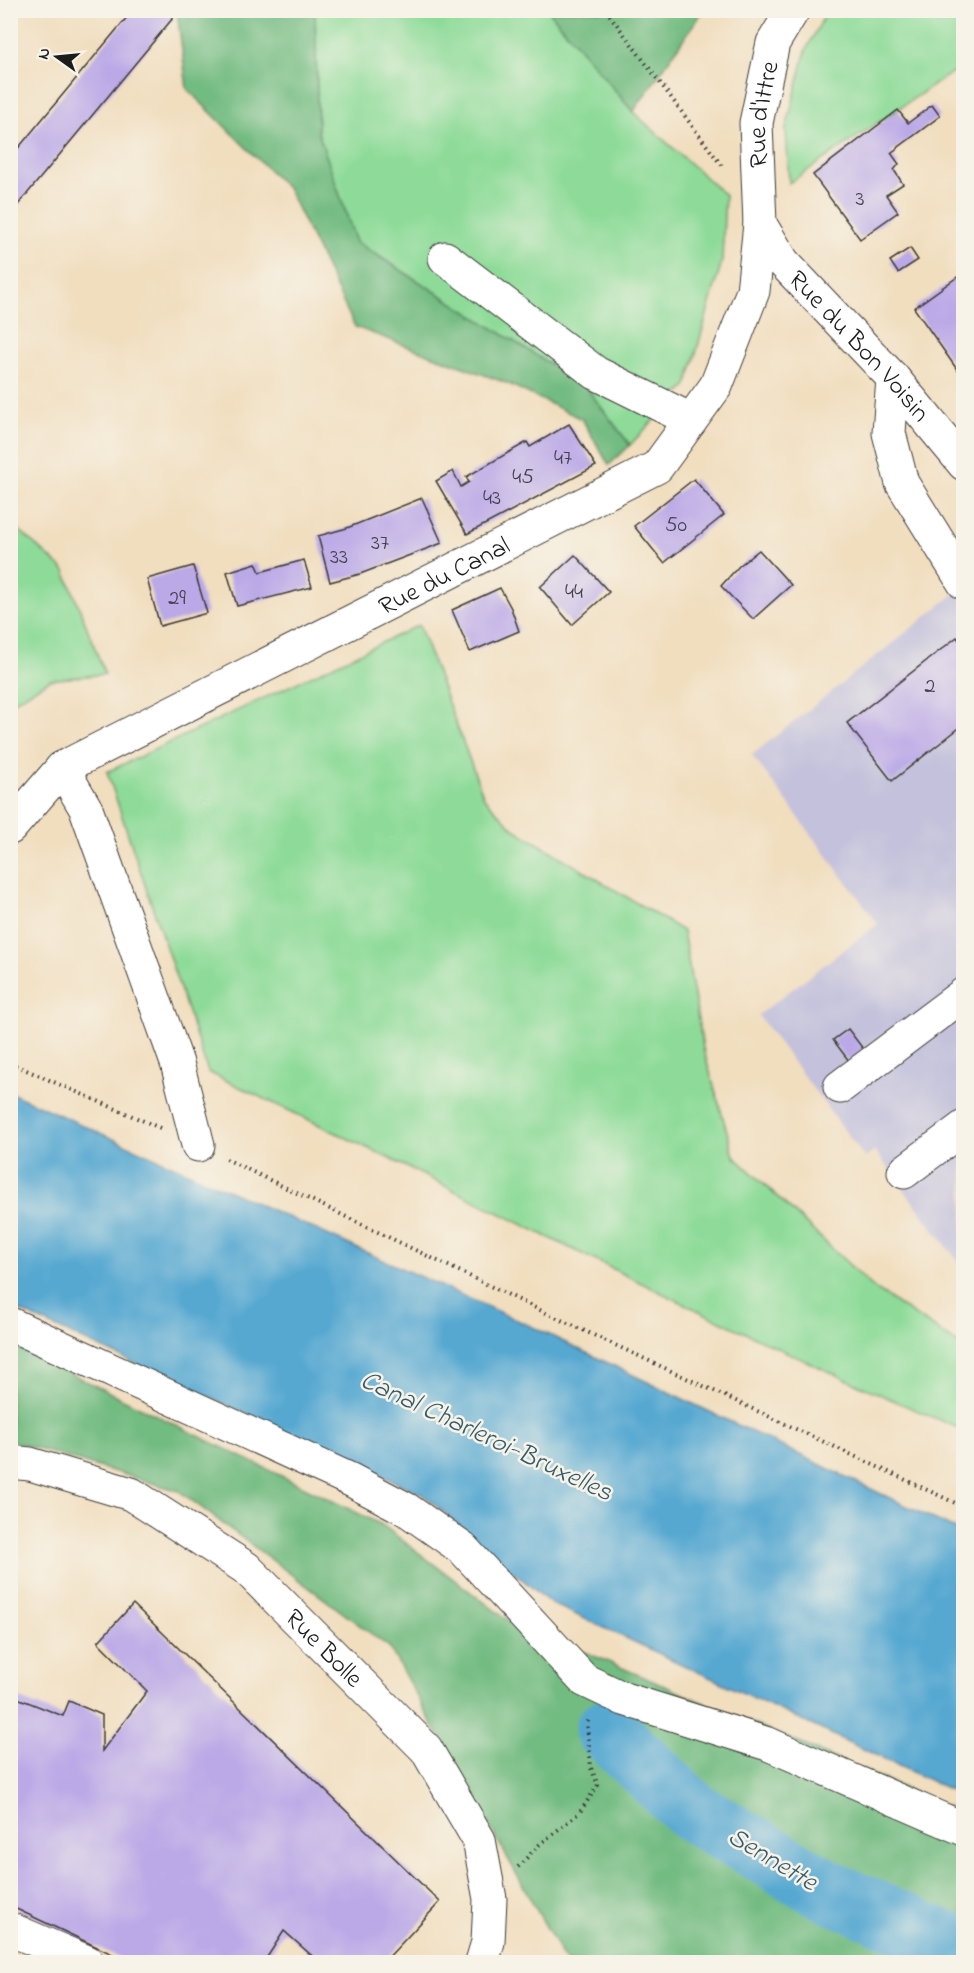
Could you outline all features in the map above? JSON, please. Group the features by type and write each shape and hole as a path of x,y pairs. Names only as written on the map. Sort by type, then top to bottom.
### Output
{"street":[{"name":"Rue d'Ittre","path":"760,224 756,123 774,43 793,10"},
{"name":"Rue du Bon Voisin","path":"760,224 783,262 892,378 963,464"},
{"name":"Rue du Canal","path":"10,828 62,768 657,467 716,386 753,291 760,224"},
{"path":"445,258 596,373 691,420"},
{"path":"892,378 889,433 902,483 963,583"},
{"path":"62,768 86,809 177,1063 198,1145"},
{"path":"840,1087 963,994"},
{"path":"904,1172 963,1127"},
{"path":"10,1324 351,1480 406,1509 463,1549 584,1680 624,1699 768,1744 963,1829"},
{"name":"Rue Bolle","path":"10,1462 30,1464 131,1494 246,1568 426,1749 479,1840 490,1899 488,1942 482,1962"},
{"path":"10,1929 87,1962"}],"path":[{"path":"606,10 724,169"},
{"path":"10,1063 198,1145 534,1307 963,1507"},
{"path":"490,1899 539,1845 580,1812 598,1785 591,1768 587,1724 597,1686"}],"shaded area":[{"path":"963,587 963,1268 875,1151 865,1158 758,1015 878,924 752,755"}],"green space":[{"path":"177,11 315,11 318,132 356,242 585,386 630,445 609,465 582,419 509,384 355,327 288,189 187,89"},
{"path":"315,11 549,11 633,112 725,195 722,261 687,385 630,445 585,386 356,242 318,132"},
{"path":"549,11 703,11 633,112"},
{"path":"827,11 963,11 963,65 789,183 786,129 806,50"},
{"path":"10,522 65,571 105,674 50,680 11,703"},
{"path":"419,625 484,798 514,829 683,931 703,1048 734,1156 875,1289 963,1347 963,1430 829,1372 696,1310 208,1072 107,772"},
{"path":"10,1344 382,1525 505,1618 963,1813 963,1962 566,1962 389,1647 179,1491 11,1441"}],"water":[{"name":"Canal Charleroi-Bruxelles","path":"11,1093 537,1329 963,1533 963,1796 549,1602 422,1494 11,1307"}],"building":[{"path":"133,10 165,10 173,18 17,206 10,201 10,158"},
{"path":"932,105 940,116 891,153 899,164 894,170 903,184 886,195 898,212 860,239 813,175 898,110 908,123"},
{"path":"910,248 918,260 898,273 890,261"},
{"path":"963,273 963,378 914,308"},
{"path":"569,424 596,466 467,534 436,481 453,471 461,487 469,482 466,477 527,442 530,447"},
{"path":"694,479 724,515 664,563 634,526"},
{"path":"422,498 442,543 360,574 330,582 318,536 347,528"},
{"path":"759,550 791,585 753,619 721,586 739,566"},
{"path":"575,555 609,592 572,625 540,587"},
{"path":"304,560 312,587 237,606 227,572 256,563 260,572"},
{"path":"193,566 207,613 160,626 147,579"},
{"path":"500,588 511,608 519,631 470,652 452,610"},
{"path":"957,637 963,646 963,725 892,781 847,723"},
{"path":"848,1029 864,1050 849,1061 833,1040"},
{"path":"133,1604 440,1902 384,1962 319,1962 284,1931 264,1962 129,1962 10,1906 10,1695 63,1716 69,1701 102,1715 102,1751 147,1691 98,1642"}],"waterway":[{"name":"Sennette","path":"606,1730 692,1811 828,1891 964,1950"}]}
